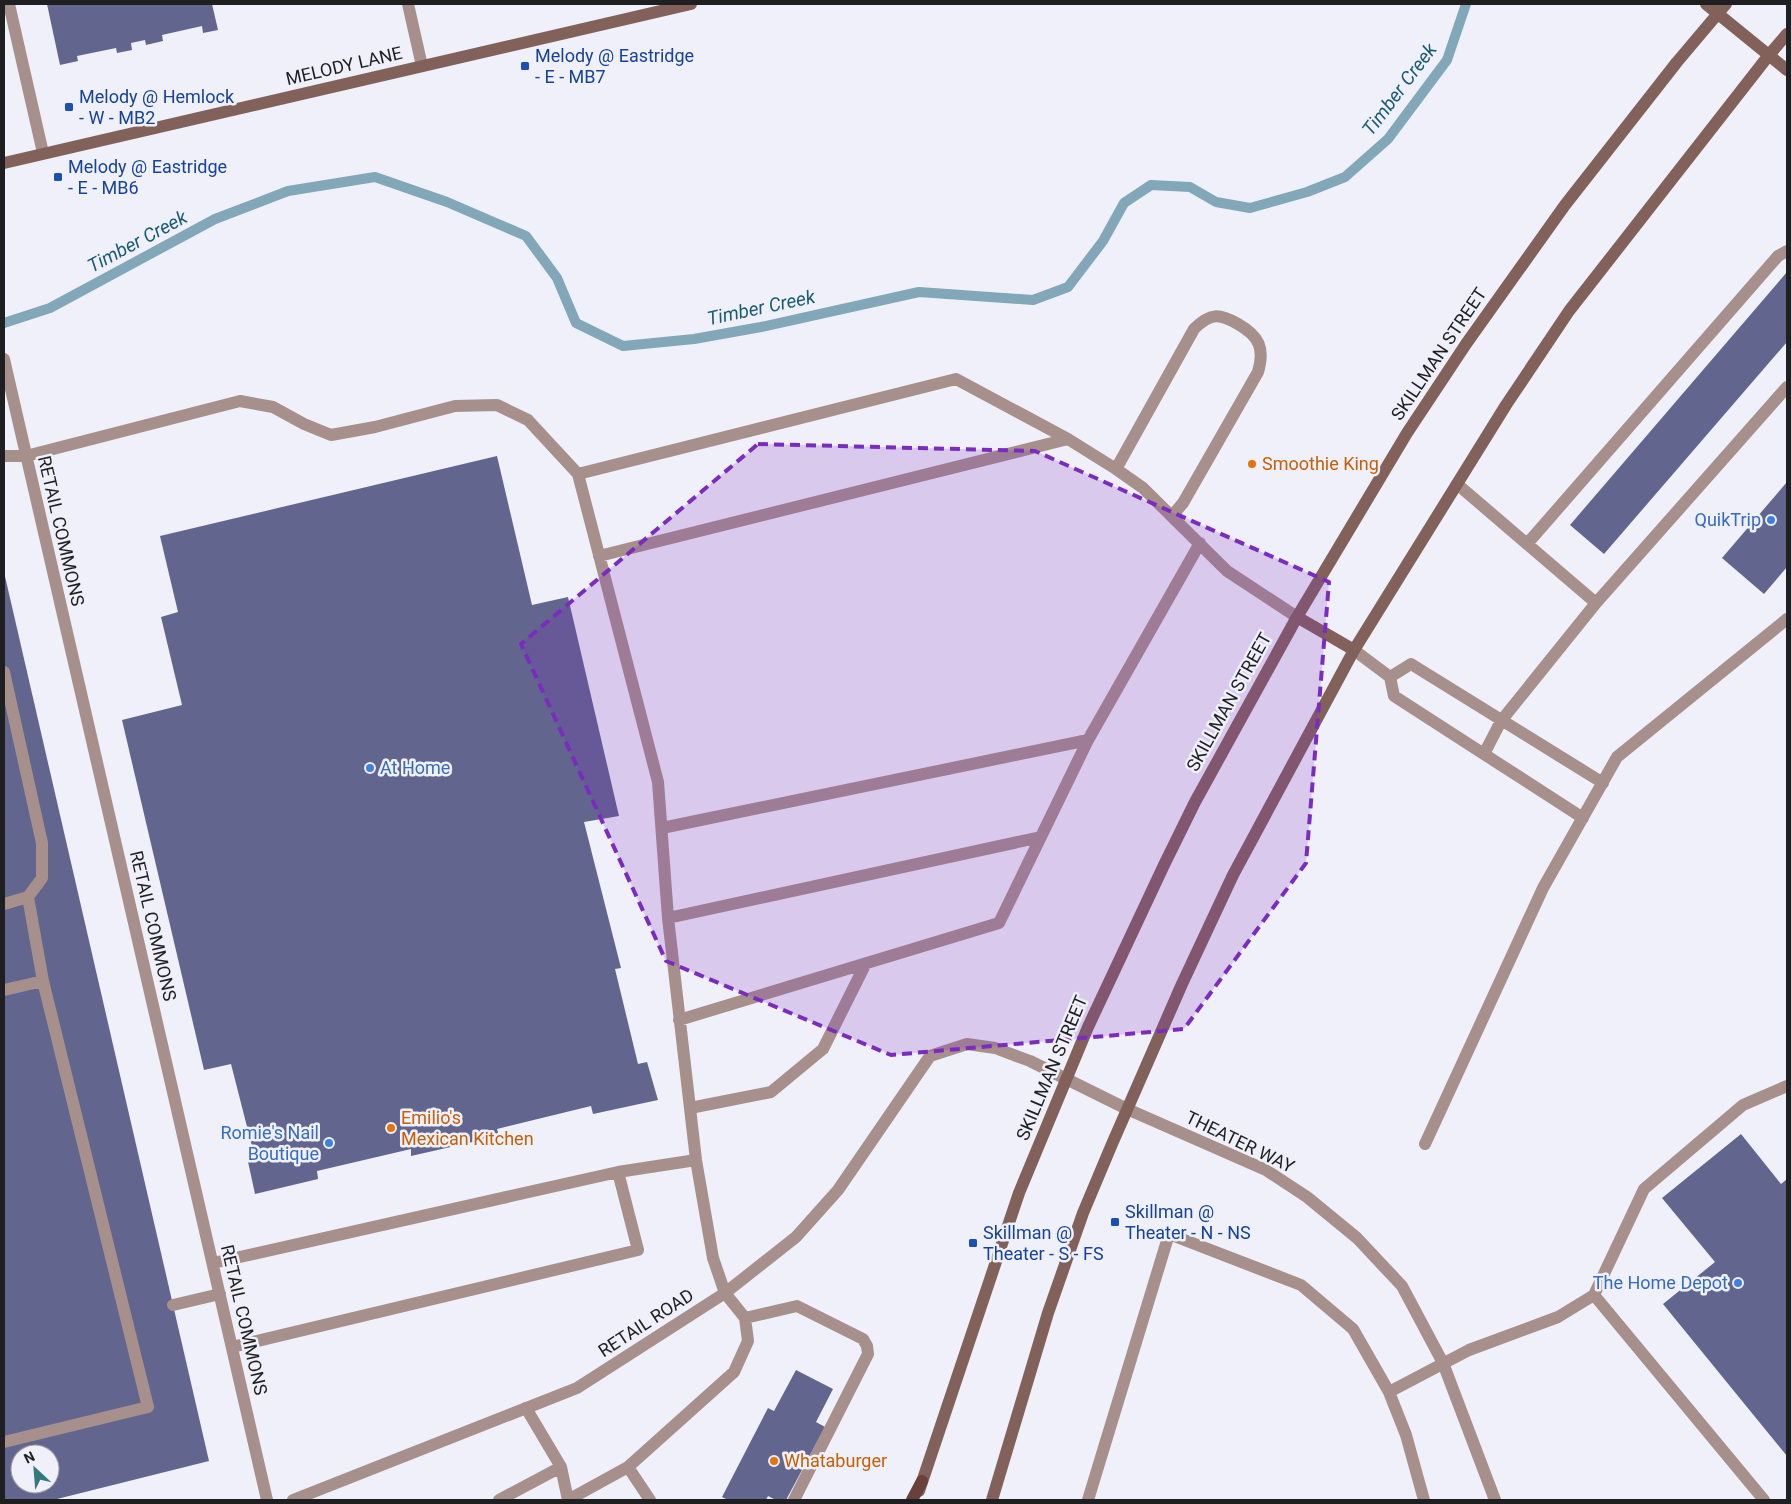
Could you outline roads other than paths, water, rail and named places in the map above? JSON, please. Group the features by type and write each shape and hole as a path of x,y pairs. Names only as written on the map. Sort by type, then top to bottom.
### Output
{"main road":[{"name":"MELODY LANE","path":"4,163 691,4"},
{"path":"1706,4 1722,8 1769,55 1787,70"},
{"name":"SKILLMAN STREET","path":"916,1500 1019,1193 1066,1078 1121,955 1195,802 1297,617 1407,433 1466,344 1565,205 1626,124 1722,8"},
{"path":"992,1500 1051,1304 1083,1213 1127,1109 1233,875 1354,650 1506,405 1569,311 1787,34"},
{"path":"1297,617 1354,650"},
{"path":"912,1500 922,1480"}],"street":[{"path":"9,4 43,153"},
{"path":"408,4 422,66"},
{"path":"1527,544 1778,256 1787,251"},
{"path":"1116,469 1194,329 1203,320 1214,316 1225,317 1250,331 1261,348 1262,360 1258,372 1188,495 1172,516"},
{"name":"RETAIL COMMONS","path":"4,359 268,1500"},
{"path":"578,474 956,379 1068,439 1116,469 1143,488 1227,571 1297,617"},
{"path":"1484,754 1501,721 1596,602 1787,386"},
{"path":"4,456 26,456 240,401 273,407 304,424 330,435 375,427 455,406 497,405 528,420 578,474 658,782 668,918 696,1160 713,1258 725,1292 745,1318 748,1341 734,1372 628,1467 568,1500 561,1467 526,1408"},
{"path":"599,556 1068,439"},
{"path":"1457,484 1596,602"},
{"path":"679,1020 999,923 1088,740 1200,543"},
{"path":"1425,1144 1543,888 1617,757 1787,619"},
{"path":"1354,650 1390,677 1394,696 1583,818"},
{"path":"1390,677 1411,664 1603,783"},
{"path":"4,672 42,843 42,878 28,897 4,904"},
{"path":"662,828 1088,740"},
{"path":"668,918 1041,837"},
{"path":"4,1442 148,1407 43,982 28,897"},
{"path":"690,1108 771,1092 823,1049 866,963"},
{"path":"4,990 43,982"},
{"name":"THEATER WAY","path":"930,1056 967,1044 995,1048 1030,1061 1127,1109 1266,1170 1307,1197 1357,1238 1402,1286 1443,1363 1495,1500"},
{"name":"RETAIL ROAD","path":"293,1500 577,1388 725,1292 796,1237 838,1190 930,1056"},
{"path":"1389,1392 1469,1350 1558,1317 1594,1295 1644,1189 1743,1105 1787,1086"},
{"path":"213,1263 618,1172 696,1160"},
{"path":"232,1347 638,1250 618,1172"},
{"path":"1088,1500 1169,1234 1301,1285 1353,1329 1389,1392 1406,1435 1424,1500"},
{"path":"173,1305 220,1294"},
{"path":"1594,1295 1764,1500"},
{"path":"745,1318 797,1306 863,1339 868,1346 868,1354 794,1500"},
{"path":"499,1500 561,1467"},
{"path":"628,1467 650,1500"}],"waterway":[{"name":"Timber Creek","path":"4,323 50,308 215,219 288,191 375,177 447,202 526,236 557,278 576,323 623,346 694,339 761,327 919,292 1033,300 1068,287 1103,241 1124,203 1151,185 1190,187 1216,202 1250,208 1307,192 1345,177 1388,139 1447,60 1466,4"}],"place":[{"name":"Melody @ Eastridge - E - MB7","path":"525,66"},
{"name":"Melody @ Hemlock - W - MB2","path":"69,107"},
{"name":"Melody @ Eastridge - E - MB6","path":"58,177"},
{"name":"Smoothie King","path":"1252,464"},
{"name":"QuikTrip","path":"1771,520"},
{"name":"At Home","path":"370,768"},
{"name":"Emilio's Mexican Kitchen","path":"391,1128"},
{"name":"Romie's Nail Boutique","path":"329,1143"},
{"name":"Skillman @ Theater - N - NS","path":"1115,1222"},
{"name":"Skillman @ Theater - S - FS","path":"973,1243"},
{"name":"The Home Depot","path":"1738,1283"},
{"name":"Whataburger","path":"774,1461"}]}
